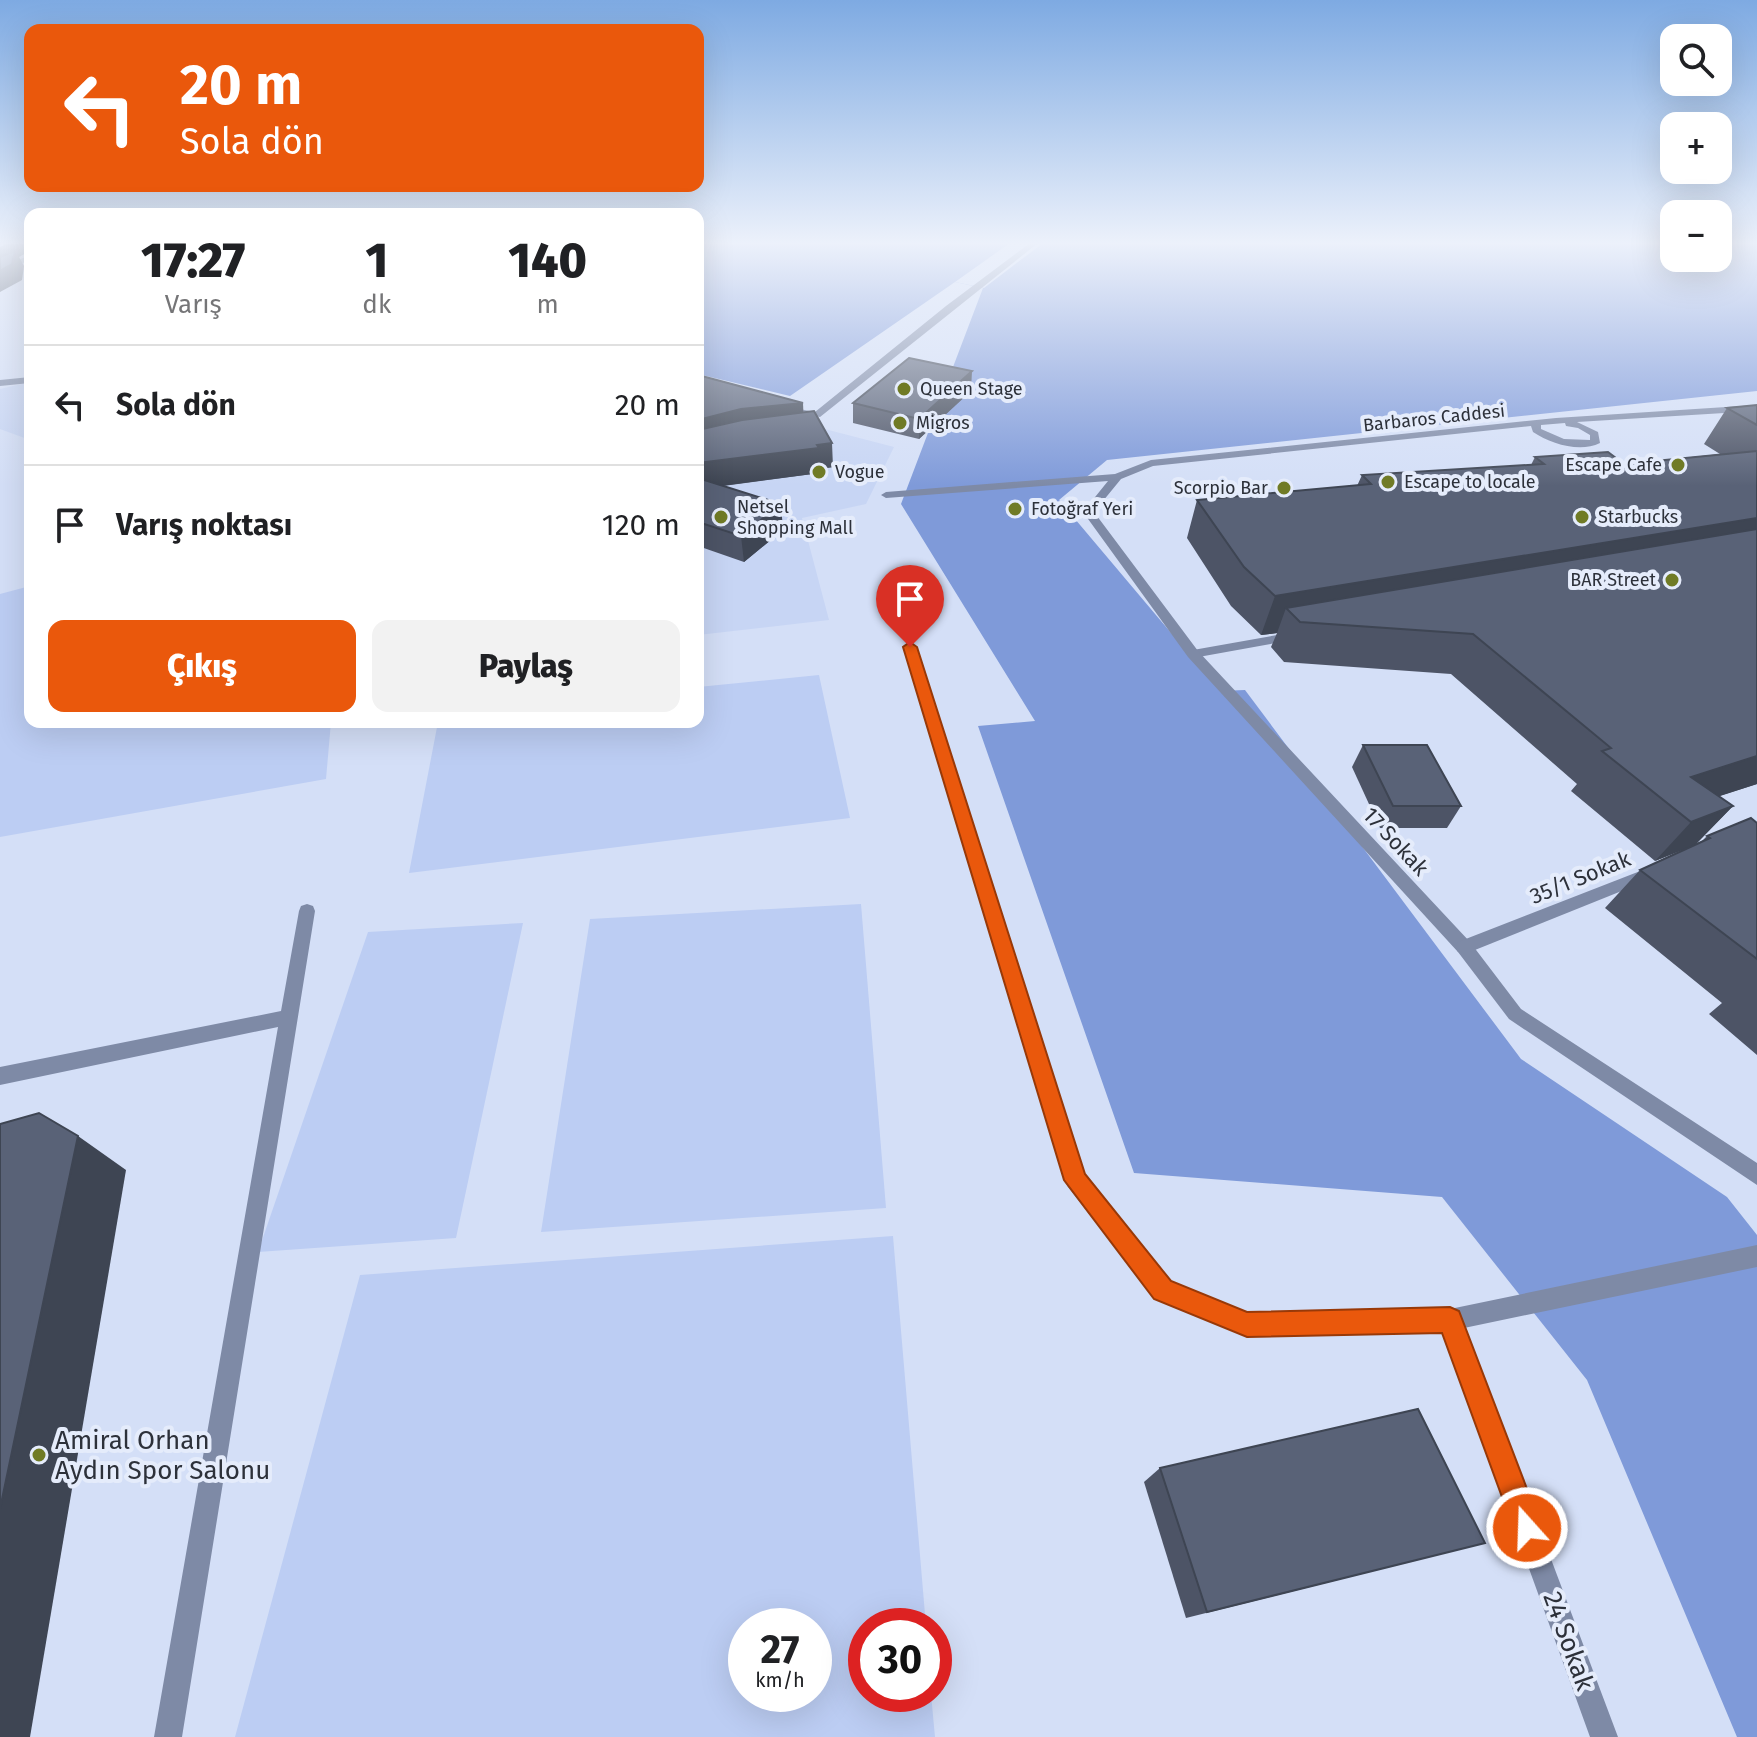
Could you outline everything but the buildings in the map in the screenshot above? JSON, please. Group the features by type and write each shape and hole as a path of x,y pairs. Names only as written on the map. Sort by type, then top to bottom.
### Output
{"street":[{"path":"787,407 817,415 929,324"},
{"path":"0,383 24,381"},
{"name":"Barbaros Caddesi","path":"1117,477 1151,463 1556,421 1757,408"},
{"path":"1536,423 1536,430 1549,439 1595,443 1595,434 1581,426 1556,421"},
{"path":"1583,444 1595,452"},
{"path":"886,495 1117,477"},
{"name":"17 Sokak","path":"1117,477 1088,512 1193,654 1464,947 1515,1014 1757,1175"},
{"path":"1193,654 1302,635"},
{"path":"910,647 1075,1180 1163,1290 1247,1325 1450,1320 1757,1256"},
{"name":"35/1 Sokak","path":"1464,947 1669,865"},
{"path":"168,1737 307,911"},
{"path":"0,1076 289,1017"},
{"name":"24 Sokak","path":"1450,1320 1604,1737"}],"shaded area":[{"path":"24,383 24,438 0,429 0,389"},
{"path":"704,398 894,447 866,504 802,518 829,620 704,634"},
{"path":"24,588 24,728 330,728 326,779 0,837 0,594"},
{"path":"819,675 850,818 409,873 437,728 704,728 704,686"},
{"path":"861,904 886,1208 541,1232 590,919"},
{"path":"523,923 456,1238 258,1252 368,932"},
{"path":"893,1236 924,1608 848,1608 848,1712 933,1712 935,1737 235,1737 360,1275"}],"water":[{"path":"704,324 894,324 790,396 704,375"},
{"path":"969,324 1757,324 1757,391 1107,460 1059,500 1220,691 1245,690 1521,1059 1727,1197 1757,1235 1757,1737 1737,1737 1587,1380 1442,1197 1134,1173 978,726 1035,721 901,504"}],"place":[{"name":"Queen Stage","path":"904,389"},
{"name":"Migros","path":"900,423"},
{"name":"Escape Cafe","path":"1678,465"},
{"name":"Vogue","path":"819,472"},
{"name":"Escape to locale","path":"1388,482"},
{"name":"Scorpio Bar","path":"1284,488"},
{"name":"Fotoğraf Yeri","path":"1015,509"},
{"name":"Netsel Shopping Mall","path":"721,517"},
{"name":"Starbucks","path":"1582,517"},
{"name":"BAR Street","path":"1672,580"},
{"name":"Amiral Orhan Aydın Spor Salonu","path":"39,1455"}],"route":[{"path":"910,647 1075,1180 1163,1290 1247,1325 1450,1320 1527,1528"}]}
